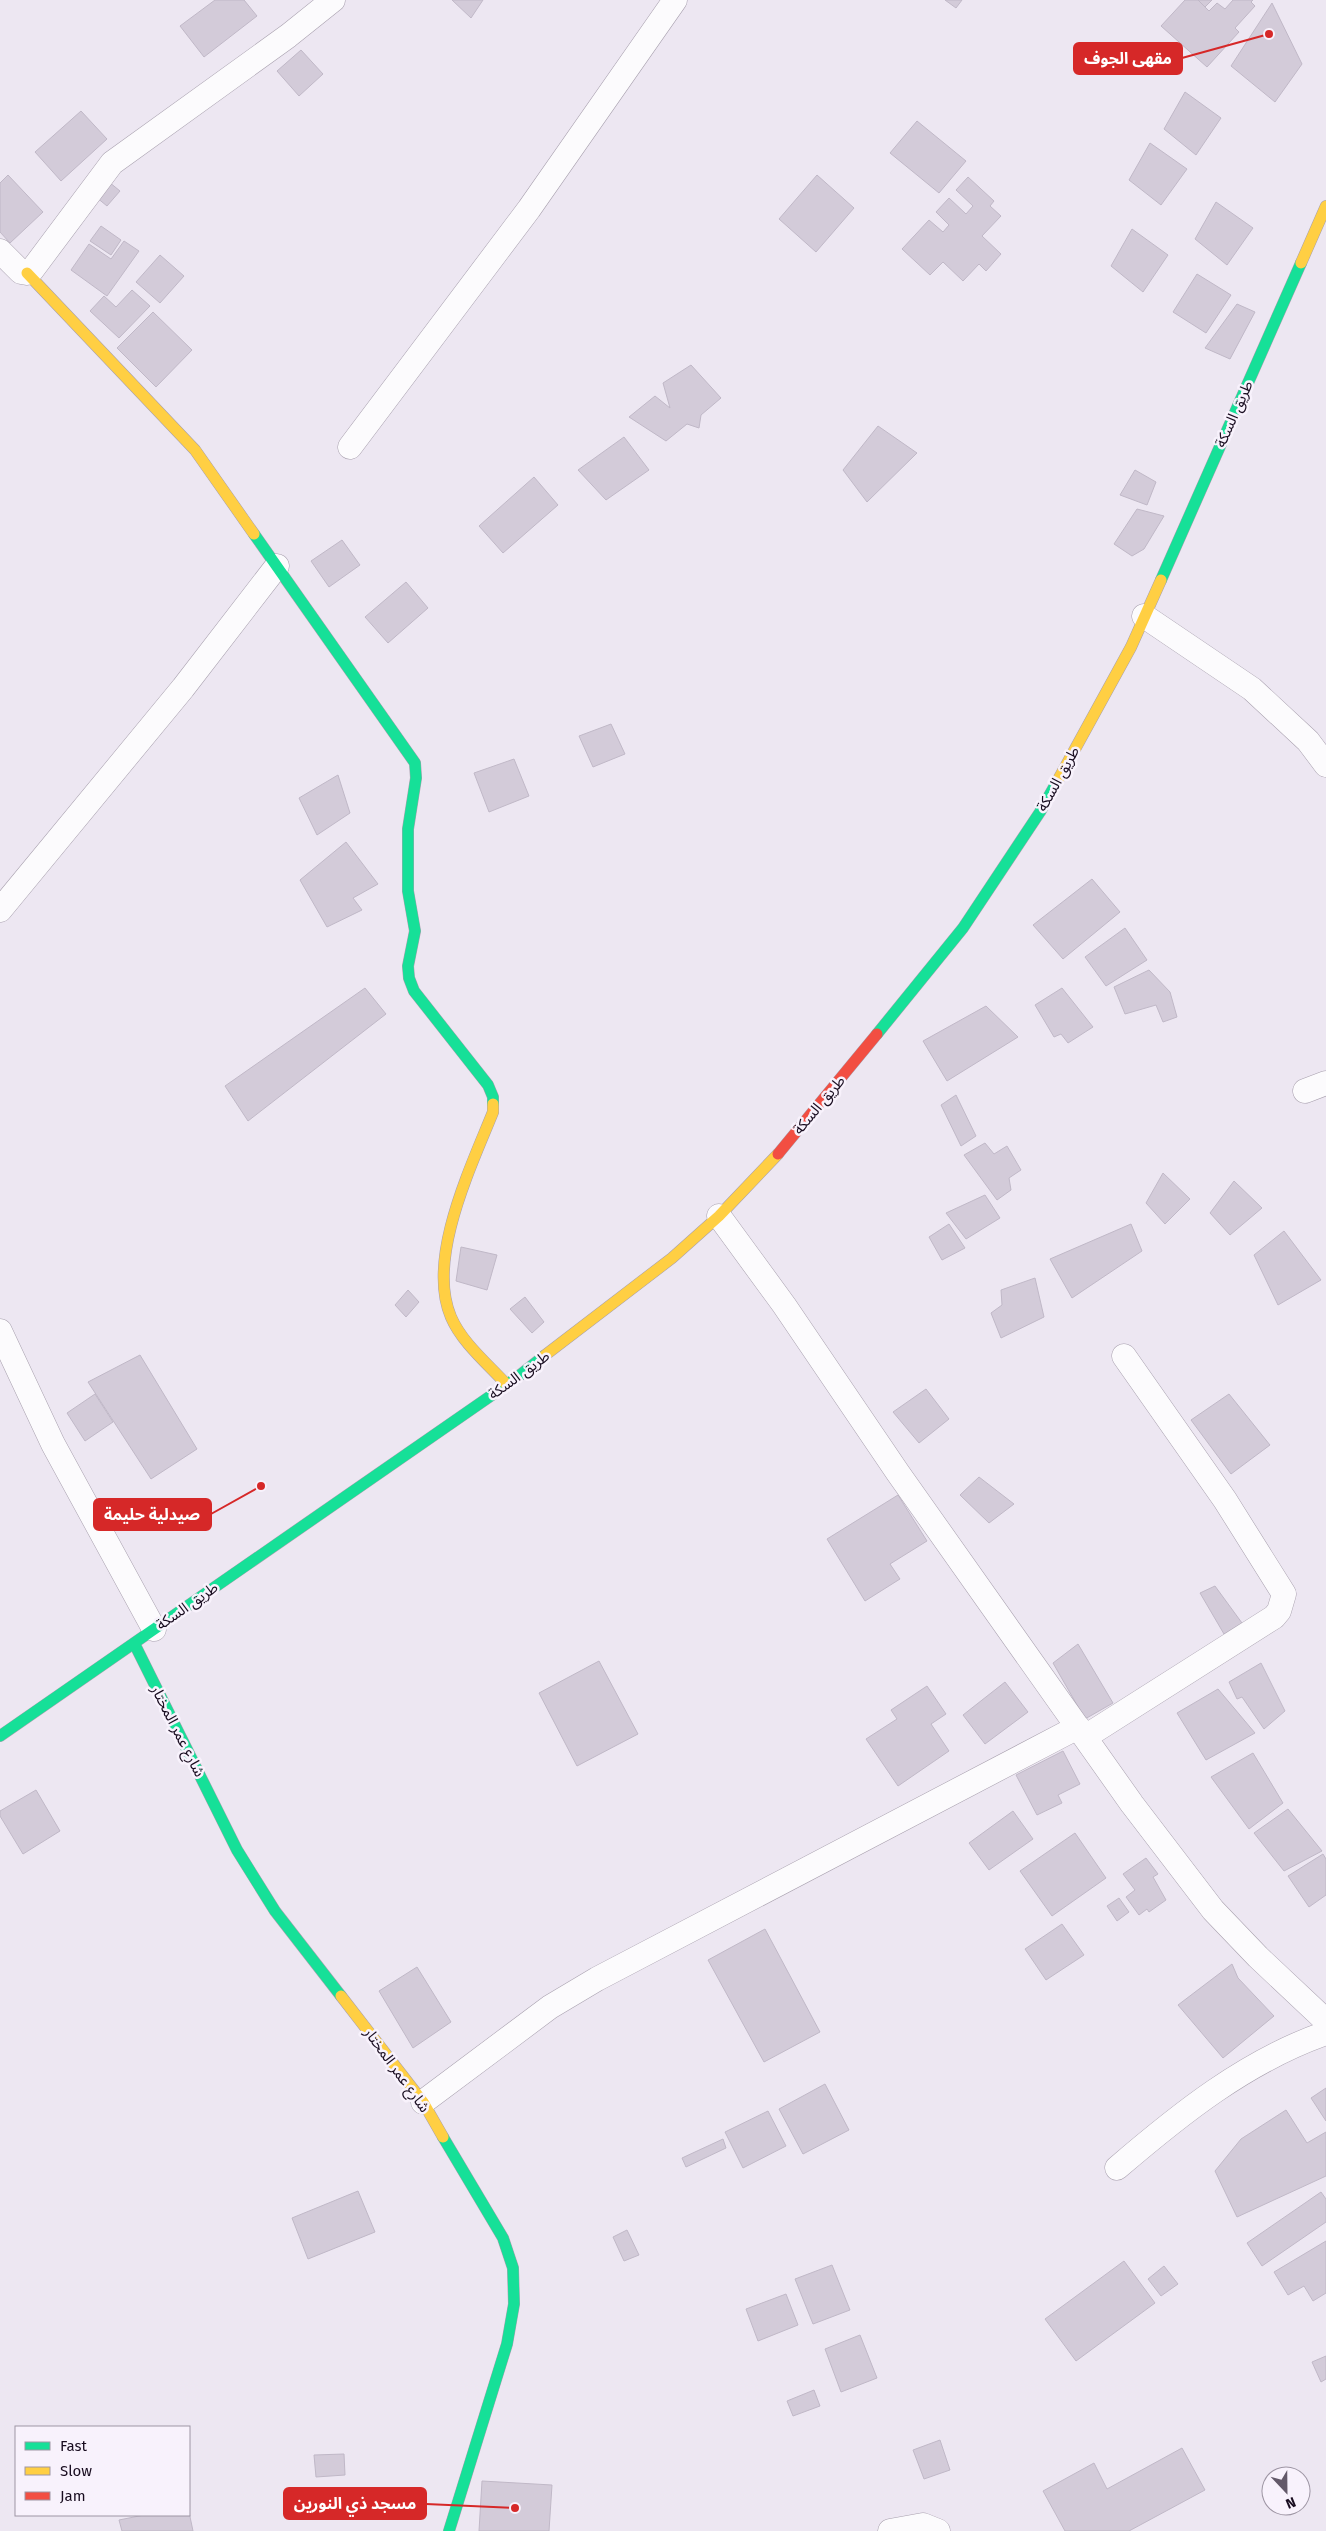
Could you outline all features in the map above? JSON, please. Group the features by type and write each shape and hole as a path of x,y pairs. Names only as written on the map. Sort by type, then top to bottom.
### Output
{"street":[{"path":"16,272 32,270 112,164 288,36 333,0"},
{"path":"350,447 529,209 675,0"},
{"name":"طريق السكة","path":"0,1736 507,1385 672,1258 719,1216 790,1141 963,928 1040,812 1131,647 1326,206"},
{"path":"0,251 16,272 195,450 415,763 416,778 408,829 408,891 415,931 408,966 408,978 414,991 488,1084 493,1097 493,1112 455,1214 444,1266 442,1289 451,1319 507,1385"},
{"path":"0,910 183,688 277,566"},
{"path":"1144,616 1252,688 1308,741 1326,764"},
{"path":"719,1216 784,1305 898,1473 1132,1804 1213,1910 1258,1957 1326,2020"},
{"path":"0,1331 53,1444 154,1629"},
{"path":"423,2102 550,2007 597,1979 1081,1732 1274,1617 1280,1611 1284,1594 1224,1500 1124,1356"},
{"name":"شارع عمر المختار","path":"134,1643 238,1850 275,1911 423,2102 503,2238 513,2268 514,2304 507,2344 449,2531"},
{"path":"1117,2168 1165,2127 1233,2078 1299,2042 1326,2033"},
{"path":"890,2531 923,2525 938,2531"}],"building":[{"path":"215,0 244,0 257,16 204,57 180,26"},
{"path":"452,0 483,0 471,18"},
{"path":"945,0 962,0 956,8"},
{"path":"1185,0 1198,0 1209,11 1217,3 1225,9 1233,0 1253,0 1251,2 1255,6 1235,28 1239,32 1207,67 1161,26"},
{"path":"1198,0 1212,0 1205,7"},
{"path":"1272,3 1302,64 1275,102 1231,66"},
{"path":"301,50 323,74 299,96 277,71"},
{"path":"1185,92 1221,118 1196,155 1164,129"},
{"path":"81,111 107,139 61,181 35,152"},
{"path":"917,121 966,161 939,193 890,153"},
{"path":"1150,143 1187,169 1161,205 1129,180"},
{"path":"8,175 43,212 10,243 0,232 0,183"},
{"path":"817,175 854,208 816,252 779,219"},
{"path":"968,177 994,201 990,206 1001,216 982,236 1001,254 986,271 979,264 963,281 943,262 930,275 902,249 929,220 943,232 949,225 936,212 949,198 966,214 973,206 956,190"},
{"path":"109,182 120,191 107,206 96,197"},
{"path":"1216,202 1253,228 1227,265 1195,239"},
{"path":"101,226 121,240 111,255 90,241"},
{"path":"1132,229 1168,255 1143,292 1111,266"},
{"path":"124,241 139,251 107,296 71,270 89,244 111,259"},
{"path":"160,255 184,276 160,303 136,282"},
{"path":"1197,274 1231,295 1206,333 1173,312"},
{"path":"132,290 150,306 119,338 90,311 104,296 116,307"},
{"path":"1237,304 1255,312 1230,359 1205,348"},
{"path":"153,312 192,350 156,387 117,348"},
{"path":"691,365 721,398 701,415 699,428 687,424 666,441 629,417 655,396 670,408 663,383"},
{"path":"878,426 917,453 867,502 843,470"},
{"path":"624,437 649,470 606,500 578,470"},
{"path":"1135,470 1156,482 1147,505 1120,495"},
{"path":"534,477 558,505 503,553 479,526"},
{"path":"1137,509 1164,516 1144,549 1132,556 1114,544"},
{"path":"342,540 360,565 329,587 311,561"},
{"path":"406,582 428,608 388,643 365,617"},
{"path":"611,724 625,754 593,767 579,736"},
{"path":"514,759 529,796 489,812 474,773"},
{"path":"338,775 350,813 317,835 299,798"},
{"path":"346,842 378,884 353,898 362,910 327,927 300,880"},
{"path":"1092,879 1120,912 1063,959 1033,925"},
{"path":"1125,928 1147,960 1106,986 1085,957"},
{"path":"1149,970 1170,992 1177,1017 1163,1022 1156,1005 1125,1014 1114,987"},
{"path":"365,988 386,1014 248,1121 225,1086"},
{"path":"1062,988 1093,1027 1068,1043 1061,1034 1054,1037 1035,1005"},
{"path":"986,1006 1018,1037 947,1081 923,1041"},
{"path":"956,1095 976,1136 961,1146 941,1105"},
{"path":"985,1143 994,1154 1007,1146 1021,1170 1009,1178 1011,1190 997,1200 964,1155"},
{"path":"1163,1173 1190,1199 1165,1224 1146,1203"},
{"path":"1234,1181 1262,1208 1230,1235 1210,1213"},
{"path":"985,1195 1000,1218 966,1239 946,1213"},
{"path":"949,1224 965,1248 942,1260 929,1237"},
{"path":"1131,1224 1142,1251 1072,1298 1050,1259"},
{"path":"1284,1231 1321,1280 1278,1305 1254,1255"},
{"path":"461,1247 497,1255 487,1290 456,1281"},
{"path":"1035,1278 1044,1317 1001,1338 991,1313 1002,1305 1001,1290"},
{"path":"408,1290 419,1302 406,1317 395,1305"},
{"path":"525,1297 544,1322 532,1333 510,1309"},
{"path":"140,1355 197,1449 151,1479 88,1382"},
{"path":"926,1389 949,1419 919,1443 893,1412"},
{"path":"95,1394 113,1422 85,1441 67,1413"},
{"path":"1229,1394 1270,1445 1231,1474 1191,1420"},
{"path":"979,1477 1014,1504 989,1523 960,1495"},
{"path":"898,1495 927,1541 890,1564 900,1579 865,1601 827,1539"},
{"path":"1215,1586 1242,1623 1224,1634 1200,1593"},
{"path":"1078,1644 1113,1703 1085,1719 1053,1663"},
{"path":"599,1661 638,1734 577,1766 539,1693"},
{"path":"1261,1663 1285,1711 1264,1729 1242,1697 1237,1699 1229,1682"},
{"path":"1005,1682 1028,1712 985,1744 963,1715"},
{"path":"927,1686 946,1714 931,1724 949,1751 898,1786 866,1739 897,1719 891,1710"},
{"path":"1218,1689 1255,1733 1206,1760 1177,1713"},
{"path":"1063,1751 1080,1784 1058,1795 1062,1803 1037,1815 1016,1775"},
{"path":"1253,1753 1283,1803 1249,1829 1211,1777"},
{"path":"36,1790 60,1831 23,1854 0,1816 0,1811"},
{"path":"1288,1809 1322,1851 1284,1871 1254,1833"},
{"path":"1013,1811 1033,1839 989,1870 969,1843"},
{"path":"1075,1833 1106,1878 1052,1916 1020,1871"},
{"path":"1323,1854 1326,1859 1326,1895 1309,1907 1288,1876"},
{"path":"1146,1858 1158,1874 1153,1877 1166,1900 1149,1912 1147,1909 1139,1915 1126,1897 1135,1890 1123,1874"},
{"path":"1119,1898 1129,1912 1117,1921 1107,1906"},
{"path":"1062,1924 1084,1955 1046,1980 1025,1949"},
{"path":"765,1929 820,2032 764,2062 708,1960"},
{"path":"1232,1964 1238,1978 1274,2016 1223,2058 1178,2005"},
{"path":"417,1967 451,2022 413,2048 379,1991"},
{"path":"825,2084 849,2130 803,2154 779,2109"},
{"path":"1326,2088 1326,2121 1311,2098"},
{"path":"1286,2110 1307,2143 1326,2132 1326,2176 1237,2217 1215,2171 1241,2139"},
{"path":"768,2111 786,2146 743,2168 725,2132"},
{"path":"723,2139 726,2148 686,2167 682,2158"},
{"path":"358,2191 375,2232 308,2259 292,2218"},
{"path":"1321,2192 1326,2199 1326,2222 1262,2266 1247,2243"},
{"path":"627,2230 639,2255 624,2261 613,2237"},
{"path":"1326,2241 1326,2293 1313,2301 1304,2286 1288,2295 1274,2272"},
{"path":"1124,2261 1155,2303 1076,2361 1045,2319"},
{"path":"832,2265 850,2310 813,2324 795,2279"},
{"path":"1164,2266 1178,2284 1161,2296 1148,2279"},
{"path":"786,2294 798,2325 758,2341 746,2309"},
{"path":"860,2335 877,2378 841,2392 825,2349"},
{"path":"1326,2356 1326,2379 1321,2382 1312,2362"},
{"path":"814,2390 820,2406 793,2416 787,2401"},
{"path":"940,2440 950,2470 924,2479 913,2450"},
{"path":"1182,2448 1205,2490 1129,2531 1065,2531 1043,2491 1094,2463 1107,2489"},
{"path":"344,2454 345,2475 316,2477 314,2455"},
{"path":"482,2481 552,2485 549,2531 479,2531"},
{"path":"139,2516 190,2516 193,2531 122,2531 119,2520"}],"traffic: fast":[{"path":"1161,580 1301,263"},
{"path":"254,534 415,763 416,778 408,829 408,891 415,931 408,966 409,978 414,991 488,1085 493,1097 493,1104"},
{"path":"877,1034 963,928 1040,812 1058,780"},
{"path":"0,1736 515,1379 544,1356"},
{"path":"134,1643 237,1850 275,1911 341,1996"},
{"path":"443,2137 503,2238 513,2268 514,2304 507,2344 449,2531"}],"traffic: slow":[{"path":"1301,263 1326,206"},
{"path":"27,273 195,450 254,534"},
{"path":"1058,780 1131,647 1161,580"},
{"path":"493,1104 493,1112 454,1213 444,1268 445,1294 451,1317 462,1336 507,1385"},
{"path":"544,1356 672,1258 719,1216 778,1154"},
{"path":"341,1996 423,2102 443,2137"}],"traffic: jam":[{"path":"778,1154 877,1034"}],"place":[{"name":"مقهى الجوف","path":"1269,34"},
{"name":"صيدلية حليمة","path":"261,1486"},
{"name":"مسجد ذي النورين","path":"515,2508"}]}
